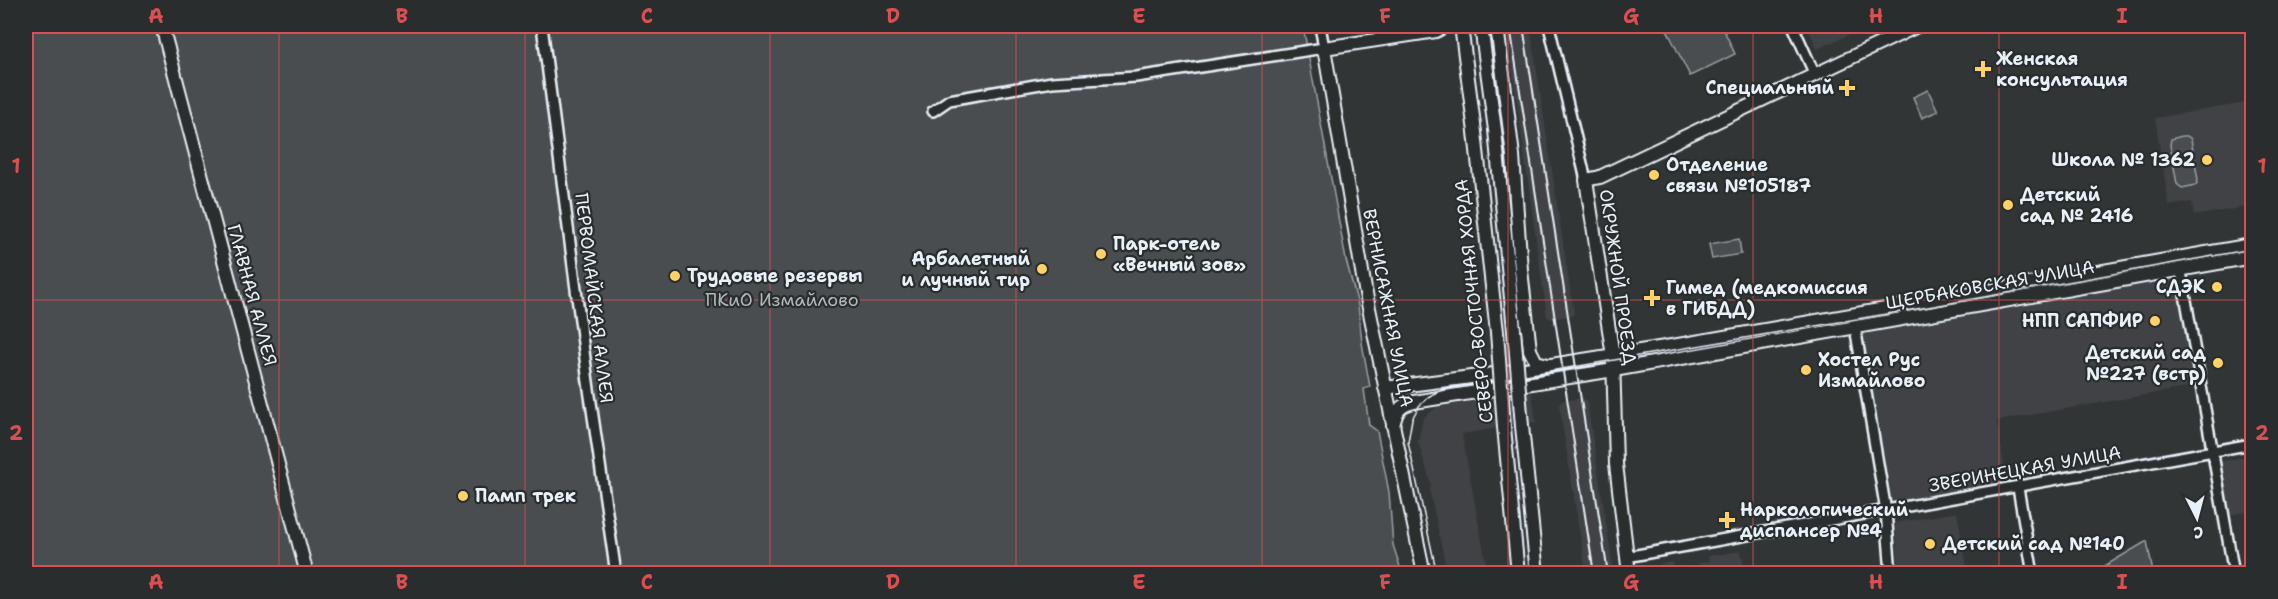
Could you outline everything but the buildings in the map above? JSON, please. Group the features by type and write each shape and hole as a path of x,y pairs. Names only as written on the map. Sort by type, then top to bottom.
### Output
{"main road":[{"name":"ГЛАВНАЯ АЛЛЕЯ","path":"162,26 308,573"},
{"path":"1324,48 1436,31 1445,26"},
{"name":"СЕВЕРО-ВОСТОЧНАЯ ХОРДА","path":"1461,26 1497,332 1518,573"},
{"name":"СЕВЕРО-ВОСТОЧНАЯ ХОРДА","path":"1481,26 1495,130 1538,573"},
{"path":"1497,26 1512,147 1521,270 1530,350 1536,362 1550,365"},
{"path":"1586,180 1600,177 1917,26"},
{"name":"ВЕРНИСАЖНАЯ УЛИЦА","path":"1324,48 1365,289 1424,573"},
{"name":"ОКРУЖНОЙ ПРОЕЗД","path":"1586,180 1613,356 1616,464 1629,573"},
{"name":"ЩЕРБАКОВСКАЯ УЛИЦА","path":"2180,264 2253,245"},
{"name":"ЩЕРБАКОВСКАЯ УЛИЦА","path":"1393,426 1398,409 1407,404 1614,370 1854,321 2180,264 2253,257"},
{"name":"ЩЕРБАКОВСКАЯ УЛИЦА","path":"1385,387 1486,375 1854,321"}],"street":[{"name":"ПЕРВОМАЙСКАЯ АЛЛЕЯ","path":"542,26 588,382 616,573"},
{"path":"933,111 949,100 1053,82 1136,77 1324,48 1320,26"},
{"name":"ОКРУЖНОЙ ПРОЕЗД","path":"1549,26 1586,180"},
{"path":"1794,26 1815,75"},
{"path":"2180,264 2234,573"},
{"path":"1854,321 1886,511 1891,573"},
{"name":"ЗВЕРИНЕЦКАЯ УЛИЦА","path":"1626,557 2253,444"},
{"path":"2018,488 2033,573"}],"shaded area":[{"path":"1506,26 1530,26 1574,314 1571,316 1551,319 1547,317"},
{"path":"1807,26 1869,26 1817,49"},
{"name":"Школа № 1362","path":"2252,102 2252,206 2194,216 2192,202 2169,206 2155,118"},
{"path":"2178,276 2197,386 1997,421 2007,484 1895,504 1892,502 1865,343 1860,340 1860,333"},
{"path":"1532,393 1536,422 1462,434 1488,573 1447,573 1430,492 1431,484 1418,442 1423,418 1437,407"},
{"path":"1583,398 1587,401 1614,573 1586,573 1559,404 1562,401"},
{"path":"2252,456 2252,511 2228,515 2221,461"},
{"name":"Детский сад №140","path":"1957,512 1968,573 1915,573 1914,569 1899,571 1895,523"},
{"path":"1741,551 1745,573 1661,573 1660,564 1672,562 1674,570 1699,566 1699,563 1709,561 1708,556"}],"green space":[{"name":"ПКиО Измайлово","path":"26,26 1303,26 1346,260 1358,305 1370,387 1364,389 1369,425 1377,431 1389,492 1393,545 1402,573 26,573"},
{"path":"1665,26 1722,26 1735,54 1690,76"},
{"path":"1928,90 1938,111 1922,118 1913,97"},
{"path":"2182,136 2191,139 2198,180 2196,185 2182,188 2177,184 2170,145 2171,139"},
{"path":"1739,239 1741,254 1712,259 1709,244"},
{"path":"2147,541 2153,573 2093,573"}],"waterway":[{"path":"26,422 29,427"}],"tram line":[{"path":"1437,574 1408,442 1412,419 1419,406 1428,397 1443,389 1934,306 2252,249"}],"railway":[{"path":"1510,26 1594,574"},
{"path":"1523,26 1608,574"}],"place":[{"name":"Женская консультация","path":"1983,69"},
{"name":"Специальный","path":"1847,88"},
{"name":"Школа № 1362","path":"2207,160"},
{"name":"Отделение связи №105187","path":"1654,175"},
{"name":"Детский сад № 2416","path":"2008,205"},
{"name":"Парк-отель «Вечный зов»","path":"1101,254"},
{"name":"Арбалетный и лучный тир","path":"1042,269"},
{"name":"Трудовые резервы","path":"675,276"},
{"name":"СДЭК","path":"2217,287"},
{"name":"Гимед (медкомиссия в ГИБДД)","path":"1652,298"},
{"name":"НПП САПФИР","path":"2155,321"},
{"name":"Детский сад №227 (встр)","path":"2218,363"},
{"name":"Хостел Рус Измайлово","path":"1806,370"},
{"name":"Памп трек","path":"463,496"},
{"name":"Наркологический диспансер №4","path":"1727,520"},
{"name":"Детский сад №140","path":"1930,544"}]}
